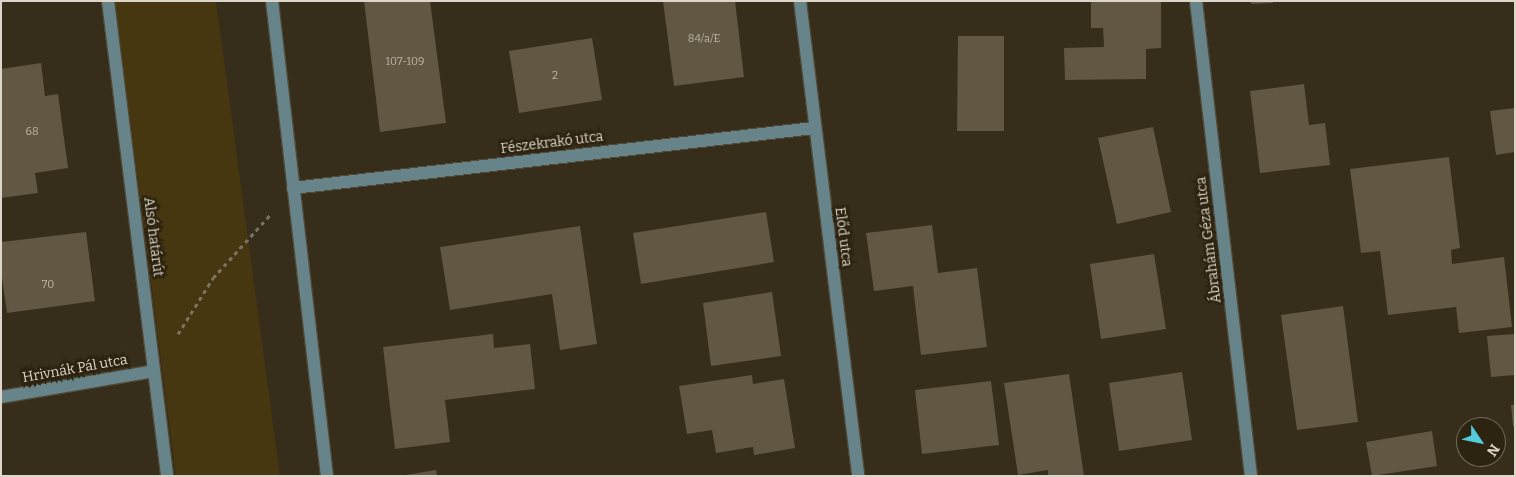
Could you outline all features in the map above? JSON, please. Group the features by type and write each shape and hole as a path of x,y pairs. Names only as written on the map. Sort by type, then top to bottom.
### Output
{"street":[{"name":"Alsó határút","path":"108,1 167,476"},
{"path":"272,1 327,476"},
{"name":"Előd utca","path":"800,1 858,476"},
{"name":"Ábrahám Géza utca","path":"1196,1 1251,476"},
{"name":"Fészekrakó utca","path":"293,188 814,128"},
{"name":"Hrivnák Pál utca","path":"1,397 154,371"}],"path":[{"path":"154,371 213,278 293,188"}],"shaded area":[{"path":"115,1 216,1 280,476 176,476"}],"building":[{"path":"364,1 430,1 446,123 380,132"},
{"path":"663,1 735,1 744,77 674,86"},
{"path":"1091,1 1161,1 1161,48 1146,49 1146,79 1065,80 1064,48 1104,47 1103,28 1091,28"},
{"path":"1251,1 1273,1 1273,3 1251,4"},
{"path":"958,36 1004,36 1004,131 957,131"},
{"path":"592,38 602,100 519,113 509,51"},
{"path":"41,63 45,96 58,94 68,168 35,173 38,193 1,198 1,69"},
{"path":"1304,84 1309,125 1325,123 1330,165 1260,173 1250,91"},
{"path":"1515,108 1515,152 1496,155 1490,111"},
{"path":"1153,127 1171,212 1117,224 1098,138"},
{"path":"1449,157 1460,248 1451,250 1452,264 1504,257 1512,327 1459,333 1456,307 1388,315 1380,251 1361,253 1350,169"},
{"path":"766,212 774,262 641,284 633,233"},
{"path":"932,225 938,273 977,268 987,347 921,355 913,286 874,291 866,233"},
{"path":"580,226 597,344 560,350 552,294 450,310 440,247"},
{"path":"86,232 95,301 7,313 1,270 1,242"},
{"path":"1154,254 1166,329 1101,339 1090,264"},
{"path":"772,292 781,356 711,366 703,303"},
{"path":"1343,306 1358,422 1297,430 1281,315"},
{"path":"493,334 494,348 530,344 535,389 445,400 450,442 395,449 383,347"},
{"path":"1515,334 1515,375 1491,377 1487,336"},
{"path":"1182,372 1192,440 1119,451 1109,383"},
{"path":"1069,374 1084,476 1048,476 1048,470 1018,475 1004,383"},
{"path":"752,375 753,384 784,379 795,448 754,455 753,447 716,453 712,430 687,434 679,386"},
{"path":"991,381 999,445 922,454 915,390"},
{"path":"1511,405 1515,405 1515,426 1513,426"},
{"path":"1432,431 1437,466 1372,476 1366,442"},
{"path":"436,470 437,476 406,476 406,475"}]}
